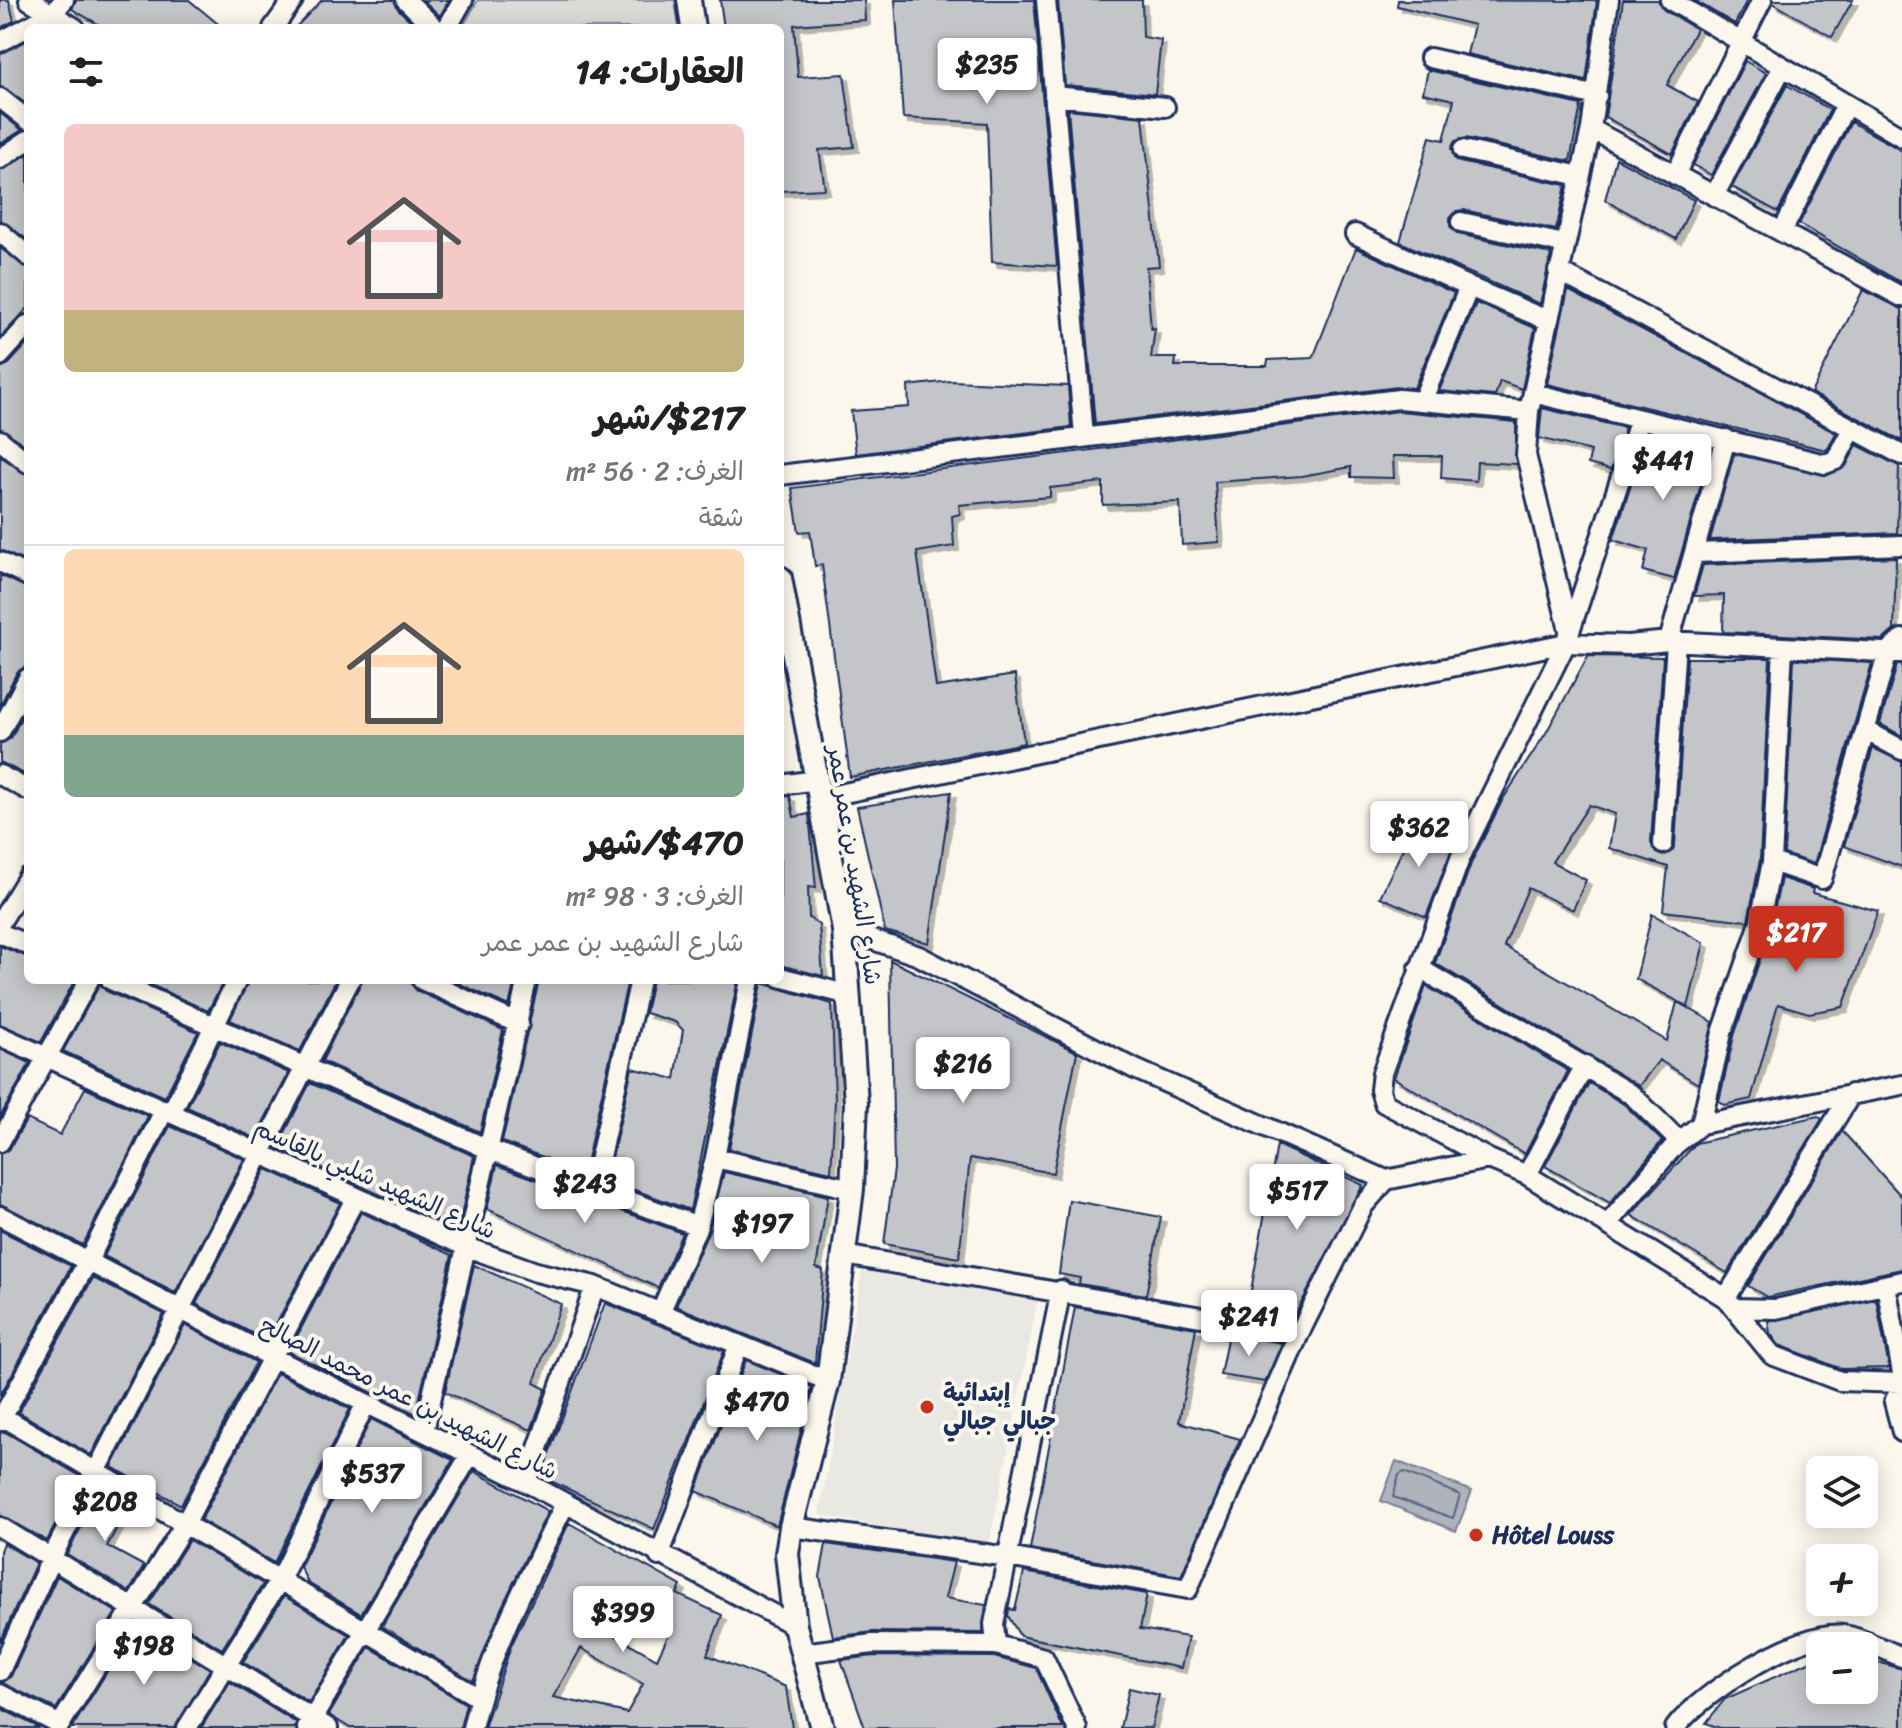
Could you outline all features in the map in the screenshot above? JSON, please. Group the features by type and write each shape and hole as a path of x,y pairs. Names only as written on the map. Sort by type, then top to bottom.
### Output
{"street":[{"path":"29,0 58,7 72,24"},
{"path":"276,24 293,0"},
{"path":"406,0 431,24"},
{"path":"449,24 463,0"},
{"path":"689,0 692,24"},
{"path":"1046,0 1084,436"},
{"path":"1568,636 1526,455 1529,411 1547,320 1591,129 1609,0"},
{"path":"1671,0 1902,137"},
{"path":"1675,175 1762,0"},
{"path":"30,24 58,7"},
{"path":"0,42 24,28"},
{"path":"1430,58 1597,96"},
{"path":"1714,196 1782,68"},
{"path":"1054,96 1165,107"},
{"path":"0,98 24,117"},
{"path":"1782,232 1846,105"},
{"path":"1591,129 1902,297"},
{"path":"0,159 24,143"},
{"path":"1463,150 1580,176"},
{"path":"1461,222 1564,244"},
{"path":"0,232 24,253"},
{"path":"1355,234 1547,320"},
{"path":"1558,271 1902,455"},
{"path":"1423,399 1469,287"},
{"path":"0,356 24,329"},
{"path":"1533,393 1825,464 1836,460 1852,429"},
{"path":"784,474 1084,436 1423,399 1529,411"},
{"path":"1640,419 1568,636 1461,856 1382,1073 1382,1099 1489,1159 1527,1175 1730,1303 1772,1355 1840,1381 1902,1384 1894,1402 1902,1432"},
{"path":"1663,844 1673,641 1726,439"},
{"path":"0,440 24,460"},
{"path":"1696,553 1902,545"},
{"path":"0,562 24,574"},
{"name":"شارع الشهيد بن عمر عمر","path":"784,600 844,930 856,1103 852,1189 828,1381 787,1554 795,1626 822,1728"},
{"path":"784,785 818,789 1568,636 1628,645 1673,641 1895,653"},
{"path":"1772,862 1822,879 1867,731 1902,639"},
{"path":"1701,1124 1722,1033 1759,926 1772,862 1783,647"},
{"path":"0,732 24,686"},
{"path":"1867,731 1902,750"},
{"path":"0,775 24,788"},
{"path":"0,923 24,884"},
{"path":"844,930 919,956 1135,1069 1386,1180 1489,1159"},
{"path":"0,933 24,943"},
{"path":"1419,968 1632,1095 1679,1141"},
{"path":"784,978 849,995"},
{"path":"0,1142 87,984"},
{"path":"120,984 490,1150 698,1226"},
{"path":"235,984 215,1028 1,1417 186,1522 479,1698"},
{"path":"0,1671 52,1557 348,984"},
{"path":"431,984 519,1024"},
{"path":"424,1431 526,984"},
{"path":"593,1188 639,984"},
{"path":"660,1313 698,1226 715,1158 749,984"},
{"name":"شارع الشهيد شلبي بالقاسم","path":"0,1036 467,1247 536,1272 595,1286 738,1347 828,1381"},
{"path":"1527,1175 1585,1065"},
{"path":"1608,1224 1679,1141 1701,1124 1902,1085"},
{"path":"1730,1303 1851,1094"},
{"path":"715,1158 852,1189"},
{"path":"791,1527 1008,1557 1188,1589 1299,1334 1363,1206 1386,1180"},
{"path":"0,1694 59,1727 186,1522 356,1197"},
{"name":"شارع الشهيد بن عمر محمد الصالح","path":"0,1216 274,1358 526,1482 659,1556 795,1626"},
{"path":"844,1255 1061,1290 1299,1334"},
{"path":"1730,1303 1776,1309 1894,1283 1902,1373"},
{"path":"526,1482 595,1286"},
{"path":"996,1645 994,1624 1061,1290"},
{"path":"659,1556 738,1347"},
{"path":"187,1728 281,1578 366,1403"},
{"path":"0,1527 133,1606 316,1725 367,1630 470,1455"},
{"path":"472,1728 479,1698 512,1611 565,1504"},
{"path":"1683,1726 1719,1685 1812,1640 1843,1635 1902,1657"},
{"path":"802,1653 873,1644 996,1645 1044,1658 1077,1728"}],"shaded area":[{"path":"478,0 675,0 678,24 464,24"},
{"name":"إبتدائية جبالي جبالي","path":"862,1271 1038,1299 989,1546 819,1515"}],"water":[{"path":"1396,1461 1472,1491 1456,1531 1381,1501"}],"building":[{"path":"0,0 9,0 14,21 0,28"},
{"path":"76,0 189,0 218,24 98,24 72,9"},
{"path":"322,0 394,0 398,9 414,24 299,24"},
{"path":"423,0 449,0 440,16"},
{"path":"720,0 864,0 865,20 794,25 798,77 844,74 854,147 819,150 825,189 784,191 784,24 723,24"},
{"path":"895,0 1034,0 1057,266 992,262 987,123 903,118"},
{"path":"1058,0 1142,0 1143,37 1161,40 1155,94 1065,85"},
{"path":"1398,0 1597,1 1586,81 1467,54 1474,25 1397,6"},
{"path":"1623,0 1658,0 1664,10 1696,29 1667,85 1698,102 1672,154 1605,117"},
{"path":"1694,0 1747,0 1735,24"},
{"path":"1774,0 1853,0 1832,37 1773,3"},
{"path":"24,42 24,102 0,86 0,54"},
{"path":"1745,61 1766,73 1711,175 1693,165"},
{"path":"1428,70 1581,105 1570,161 1466,138 1455,141 1451,148 1454,158 1460,162 1566,185 1556,230 1464,210 1457,211 1450,219 1450,226 1458,234 1551,254 1540,304 1400,242 1430,137 1444,140 1454,100 1423,93"},
{"path":"1787,85 1830,110 1778,212 1732,187"},
{"path":"1068,109 1143,117 1159,266 1146,267 1151,329 1155,328 1151,358 1176,358 1175,366 1267,366 1268,360 1313,358 1356,248 1454,293 1414,388 1398,387 1095,424"},
{"path":"0,113 22,130 0,144"},
{"path":"1851,122 1902,151 1902,283 1799,224"},
{"path":"24,156 24,237 0,220 0,171"},
{"path":"1616,158 1694,200 1676,239 1605,200"},
{"path":"0,248 24,265 24,312 0,338"},
{"path":"1568,290 1836,433 1827,450 1547,384"},
{"path":"1863,290 1902,309 1902,441 1811,393"},
{"path":"1476,303 1535,328 1522,389 1500,381 1495,396 1439,391"},
{"path":"24,347 24,444 0,428 0,368 9,364"},
{"path":"951,381 1068,386 1071,427 856,454 851,411 909,407 908,386"},
{"path":"1542,408 1625,428 1611,470 1588,464 1591,451 1539,438"},
{"path":"1399,411 1516,422 1516,464 1477,462 1476,481 1441,478 1442,456 1393,456 1394,478 1351,477 1351,467 1302,476 1215,482 1219,542 1182,545 1180,502 1103,505 1103,482 1050,488 1050,497 959,505 960,514 952,516 954,546 917,552 936,687 1015,675 1024,743 850,777 822,565 815,566 810,531 799,532 792,488"},
{"path":"1648,433 1711,449 1674,579 1643,571 1648,550 1613,540"},
{"path":"1857,445 1899,466 1897,533 1710,540 1734,454 1828,475 1846,466"},
{"path":"0,456 24,472 24,561 0,550"},
{"path":"1896,557 1894,630 1883,640 1723,632 1724,595 1694,596 1703,565"},
{"path":"0,575 24,586 24,668 17,672 0,706"},
{"path":"1588,656 1663,657 1651,843 1656,853 1663,856 1675,845 1687,658 1770,658 1760,860 1748,921 1663,911 1668,867 1609,848 1615,814 1589,805 1552,862 1586,880 1573,910 1528,888 1504,946 1667,1041 1677,1002 1713,1022 1698,1084 1659,1060 1639,1086 1435,963 1472,861 1503,799 1546,733"},
{"path":"1794,659 1872,663 1814,864 1784,854"},
{"path":"1897,665 1902,665 1902,736 1880,724"},
{"path":"24,712 24,774 0,762 0,744 11,738"},
{"path":"1873,748 1902,762 1902,867 1844,846"},
{"path":"951,792 929,943 885,931 857,807"},
{"path":"790,796 794,817 809,814 816,888 808,887 809,918 819,925 823,976 784,966 784,797"},
{"path":"1417,819 1456,838 1426,917 1380,897"},
{"path":"1781,878 1813,889 1812,893 1878,911 1843,1007 1809,1013 1778,1004 1751,1099 1724,1105 1719,1101 1734,1036 1770,930"},
{"path":"1652,914 1704,943 1688,1007 1636,979"},
{"path":"0,946 24,955 24,984 73,984 41,1042 0,1024"},
{"path":"890,960 1077,1052 1053,1173 970,1158 959,1258 884,1244 894,1169"},
{"path":"100,984 106,991 198,1032 165,1097 63,1051"},
{"path":"149,984 222,984 208,1011"},
{"path":"247,984 334,984 300,1051 230,1020"},
{"path":"360,984 413,984 417,991 503,1030 480,1132 322,1061"},
{"path":"460,984 514,984 509,1006"},
{"path":"538,984 627,984 584,1172 502,1142"},
{"path":"651,984 737,984 690,1210 607,1180 632,1068 675,1079 683,1030 675,1022 645,1013"},
{"path":"762,984 832,1004 835,1101 831,1172 729,1149"},
{"path":"1426,986 1568,1071 1525,1154 1394,1078"},
{"path":"220,1042 289,1073 255,1138 187,1107"},
{"path":"0,1049 30,1063 0,1117"},
{"path":"310,1083 474,1156 458,1230 277,1148"},
{"path":"1589,1083 1625,1105 1662,1141 1610,1203 1545,1166"},
{"path":"85,1088 148,1116 83,1245 0,1204 0,1154 10,1148 27,1119 60,1135"},
{"path":"1818,1116 1822,1119 1727,1273 1631,1215 1696,1143"},
{"path":"170,1126 244,1159 175,1293 104,1256"},
{"path":"1842,1131 1902,1197 1902,1269 1767,1297 1748,1286"},
{"path":"1277,1145 1363,1185 1292,1321 1247,1313"},
{"path":"497,1165 682,1233 658,1288 487,1209"},
{"path":"266,1169 340,1203 267,1341 196,1304"},
{"path":"724,1172 828,1196 816,1268 823,1270 815,1363 676,1306 709,1230"},
{"path":"1069,1200 1161,1217 1146,1295 1079,1284 1080,1278 1059,1274"},
{"path":"361,1212 452,1255 416,1414 289,1352"},
{"path":"0,1230 71,1266 0,1396"},
{"path":"474,1265 561,1304 534,1383 546,1389 531,1430 445,1392"},
{"path":"93,1278 164,1314 91,1455 19,1412"},
{"path":"1876,1299 1889,1368 1842,1369 1779,1345 1770,1333 1768,1321"},
{"path":"605,1303 724,1351 654,1529 544,1478 547,1459"},
{"path":"1075,1307 1196,1328 1179,1422 1240,1439 1181,1576 1030,1549"},
{"path":"185,1325 256,1362 181,1505 112,1467"},
{"path":"1228,1334 1282,1343 1265,1382 1220,1375"},
{"path":"746,1360 812,1387 777,1526 696,1491"},
{"path":"277,1373 350,1409 274,1563 201,1520"},
{"path":"371,1419 453,1460 361,1614 308,1583 300,1567"},
{"path":"5,1432 80,1476 47,1541 0,1515 0,1433"},
{"path":"474,1471 548,1511 501,1609 473,1681 382,1626"},
{"path":"101,1489 129,1505 107,1546 144,1566 129,1592 67,1554"},
{"path":"569,1523 681,1586 677,1594 722,1615 707,1655 786,1687 792,1728 484,1728 511,1646","holes":["606,1590 672,1627 657,1659 592,1622","581,1648 643,1684 627,1713 553,1697"]},
{"path":"189,1540 263,1584 222,1649 149,1604"},
{"path":"3,1543 36,1563 0,1642 0,1551"},
{"path":"826,1544 954,1562 945,1598 986,1605 983,1633 873,1632 833,1637 820,1577"},
{"path":"1024,1572 1147,1594 1140,1629 1188,1637 1181,1668 1020,1636 1008,1616 1009,1609 1015,1610"},
{"path":"57,1576 116,1612 56,1709 2,1683 11,1676"},
{"path":"284,1596 349,1635 309,1702 243,1662"},
{"path":"136,1625 210,1669 175,1728 72,1728"},
{"path":"369,1647 466,1704 460,1728 350,1728 329,1715"},
{"path":"874,1656 994,1657 1036,1668 1063,1728 865,1728 841,1660"},
{"path":"1878,1662 1902,1669 1902,1728 1720,1728 1706,1723 1725,1699 1806,1663 1806,1704 1878,1704"},
{"path":"230,1682 296,1723 295,1728 201,1728"},
{"path":"1129,1688 1159,1695 1151,1728 1120,1728"},
{"path":"0,1708 40,1728 0,1728"}],"place":[{"name":"إبتدائية جبالي جبالي","path":"927,1407"},
{"name":"Hôtel Louss","path":"1476,1535"}]}
